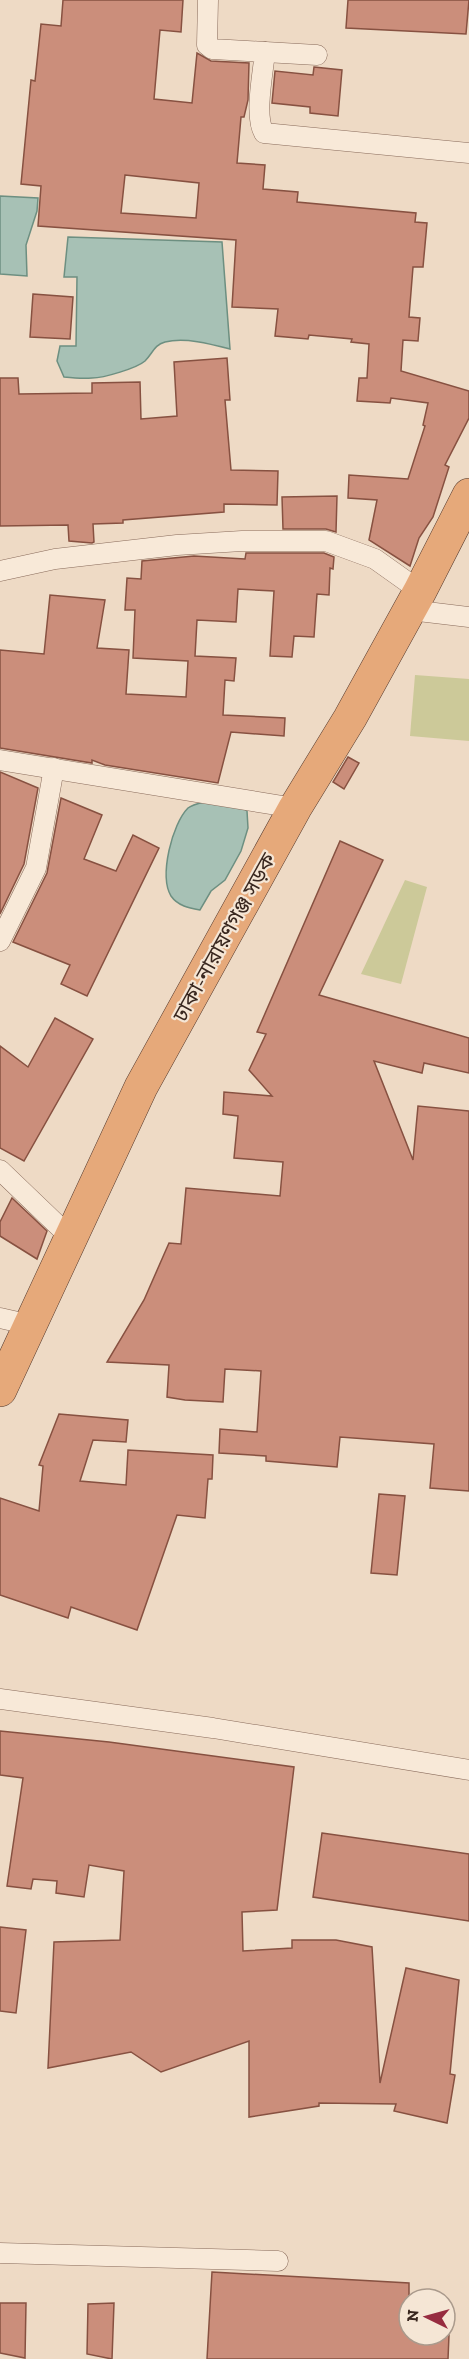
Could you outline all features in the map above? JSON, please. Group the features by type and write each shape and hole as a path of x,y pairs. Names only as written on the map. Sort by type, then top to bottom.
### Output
{"highway":[{"name":"ঢাকা-নারায়ণগঞ্জ সড়ক","path":"0,1390 141,1087 295,808 350,718 469,495"}],"street":[{"path":"208,0 207,45 212,49 317,55"},
{"path":"265,52 260,112 260,126 264,133 469,153"},
{"path":"0,571 55,559 177,545 242,541 326,541 375,559 415,600 469,617"},
{"path":"0,760 295,808"},
{"path":"0,941 36,868 54,768"},
{"path":"0,1170 71,1238"},
{"path":"0,1318 31,1325"},
{"path":"0,1699 213,1728 469,1770"},
{"path":"0,2253 278,2261"}],"shaded area":[{"path":"0,196 38,198 37,211 26,245 27,276 0,274"},
{"path":"68,237 222,242 230,349 181,340 165,342 158,345 145,361 135,367 97,378 64,377 57,361 60,346 76,346 77,277 64,277"},
{"path":"415,675 469,679 469,741 410,736"},
{"path":"210,800 233,800 247,811 248,828 241,851 225,880 211,891 200,910 180,904 171,896 166,876 167,864 172,838 182,816 188,808"},
{"path":"405,880 427,887 401,984 361,974"}],"building":[{"path":"63,0 183,0 181,32 160,30 154,99 192,103 197,53 211,61 249,63 248,100 244,117 241,117 237,163 265,165 263,189 298,192 297,202 416,213 415,222 427,223 423,267 413,267 409,317 420,318 418,341 403,340 401,371 469,391 469,418 445,465 449,467 433,517 419,538 410,566 369,540 377,500 348,498 349,475 408,479 425,426 423,425 428,403 391,398 390,403 357,401 359,378 367,378 369,344 351,342 352,339 309,335 308,339 275,336 278,309 232,307 236,240 38,226 41,186 21,184 31,80 35,81 41,24 61,26","holes":["125,175 199,183 196,218 121,213"]},
{"path":"348,0 469,0 466,34 346,28"},
{"path":"314,67 342,70 338,116 310,113 310,107 272,103 275,71 313,75"},
{"path":"33,294 73,297 70,339 30,337"},
{"path":"227,358 230,400 225,400 231,470 278,471 277,505 224,504 224,512 93,524 94,542 92,543 69,541 68,525 0,526 0,378 18,378 19,394 92,393 92,383 140,382 141,419 177,416 174,362"},
{"path":"337,496 336,532 326,529 283,529 282,497"},
{"path":"246,553 324,553 334,557 333,569 330,568 329,595 317,594 314,637 294,636 292,657 270,656 274,591 238,589 236,622 197,620 195,656 236,658 234,681 225,680 223,715 285,718 284,736 231,732 218,783 105,765 92,760 92,763 0,748 0,650 44,654 50,595 105,600 97,648 129,650 126,694 186,697 188,661 133,658 135,610 125,610 127,578 141,579 142,561 194,556 245,559"},
{"path":"348,757 359,763 344,789 333,782"},
{"path":"0,772 38,788 24,864 0,914"},
{"path":"61,798 102,815 84,859 116,871 133,835 159,848 87,996 61,984 70,965 13,942 47,873"},
{"path":"340,841 383,860 319,995 469,1038 469,1073 424,1063 422,1073 374,1061 413,1160 418,1106 469,1111 469,1491 430,1488 434,1444 340,1437 337,1467 266,1461 266,1456 219,1453 220,1429 257,1432 261,1371 225,1369 223,1402 185,1400 167,1397 169,1365 107,1362 144,1300 169,1243 181,1244 186,1188 280,1196 283,1162 234,1158 238,1116 223,1114 224,1092 272,1096 249,1070 266,1034 257,1032"},
{"path":"55,1018 93,1039 24,1161 0,1148 0,1046 28,1067"},
{"path":"12,1198 47,1231 37,1259 0,1236 0,1222"},
{"path":"59,1414 128,1420 126,1442 93,1440 80,1481 126,1485 128,1450 213,1455 212,1479 208,1479 205,1518 177,1515 137,1630 71,1607 68,1618 0,1595 0,1498 39,1511 43,1466 39,1465"},
{"path":"379,1494 405,1496 397,1575 371,1573"},
{"path":"0,1731 109,1742 294,1767 277,1910 242,1912 243,1951 292,1948 292,1940 336,1940 372,1947 380,2083 406,1968 459,1980 450,2074 455,2075 447,2123 394,2111 396,2104 319,2103 319,2106 249,2117 249,2041 161,2072 131,2052 48,2068 54,1942 120,1940 124,1871 89,1865 84,1897 56,1893 57,1881 33,1879 31,1889 7,1886 23,1778 0,1775"},
{"path":"322,1833 469,1854 469,1921 313,1897"},
{"path":"0,1927 26,1930 16,2013 0,2011"},
{"path":"212,2272 409,2283 409,2287 397,2287 397,2347 448,2347 448,2359 207,2359"},
{"path":"0,2303 26,2303 25,2358 0,2353"},
{"path":"114,2303 112,2359 87,2354 88,2304"}]}
